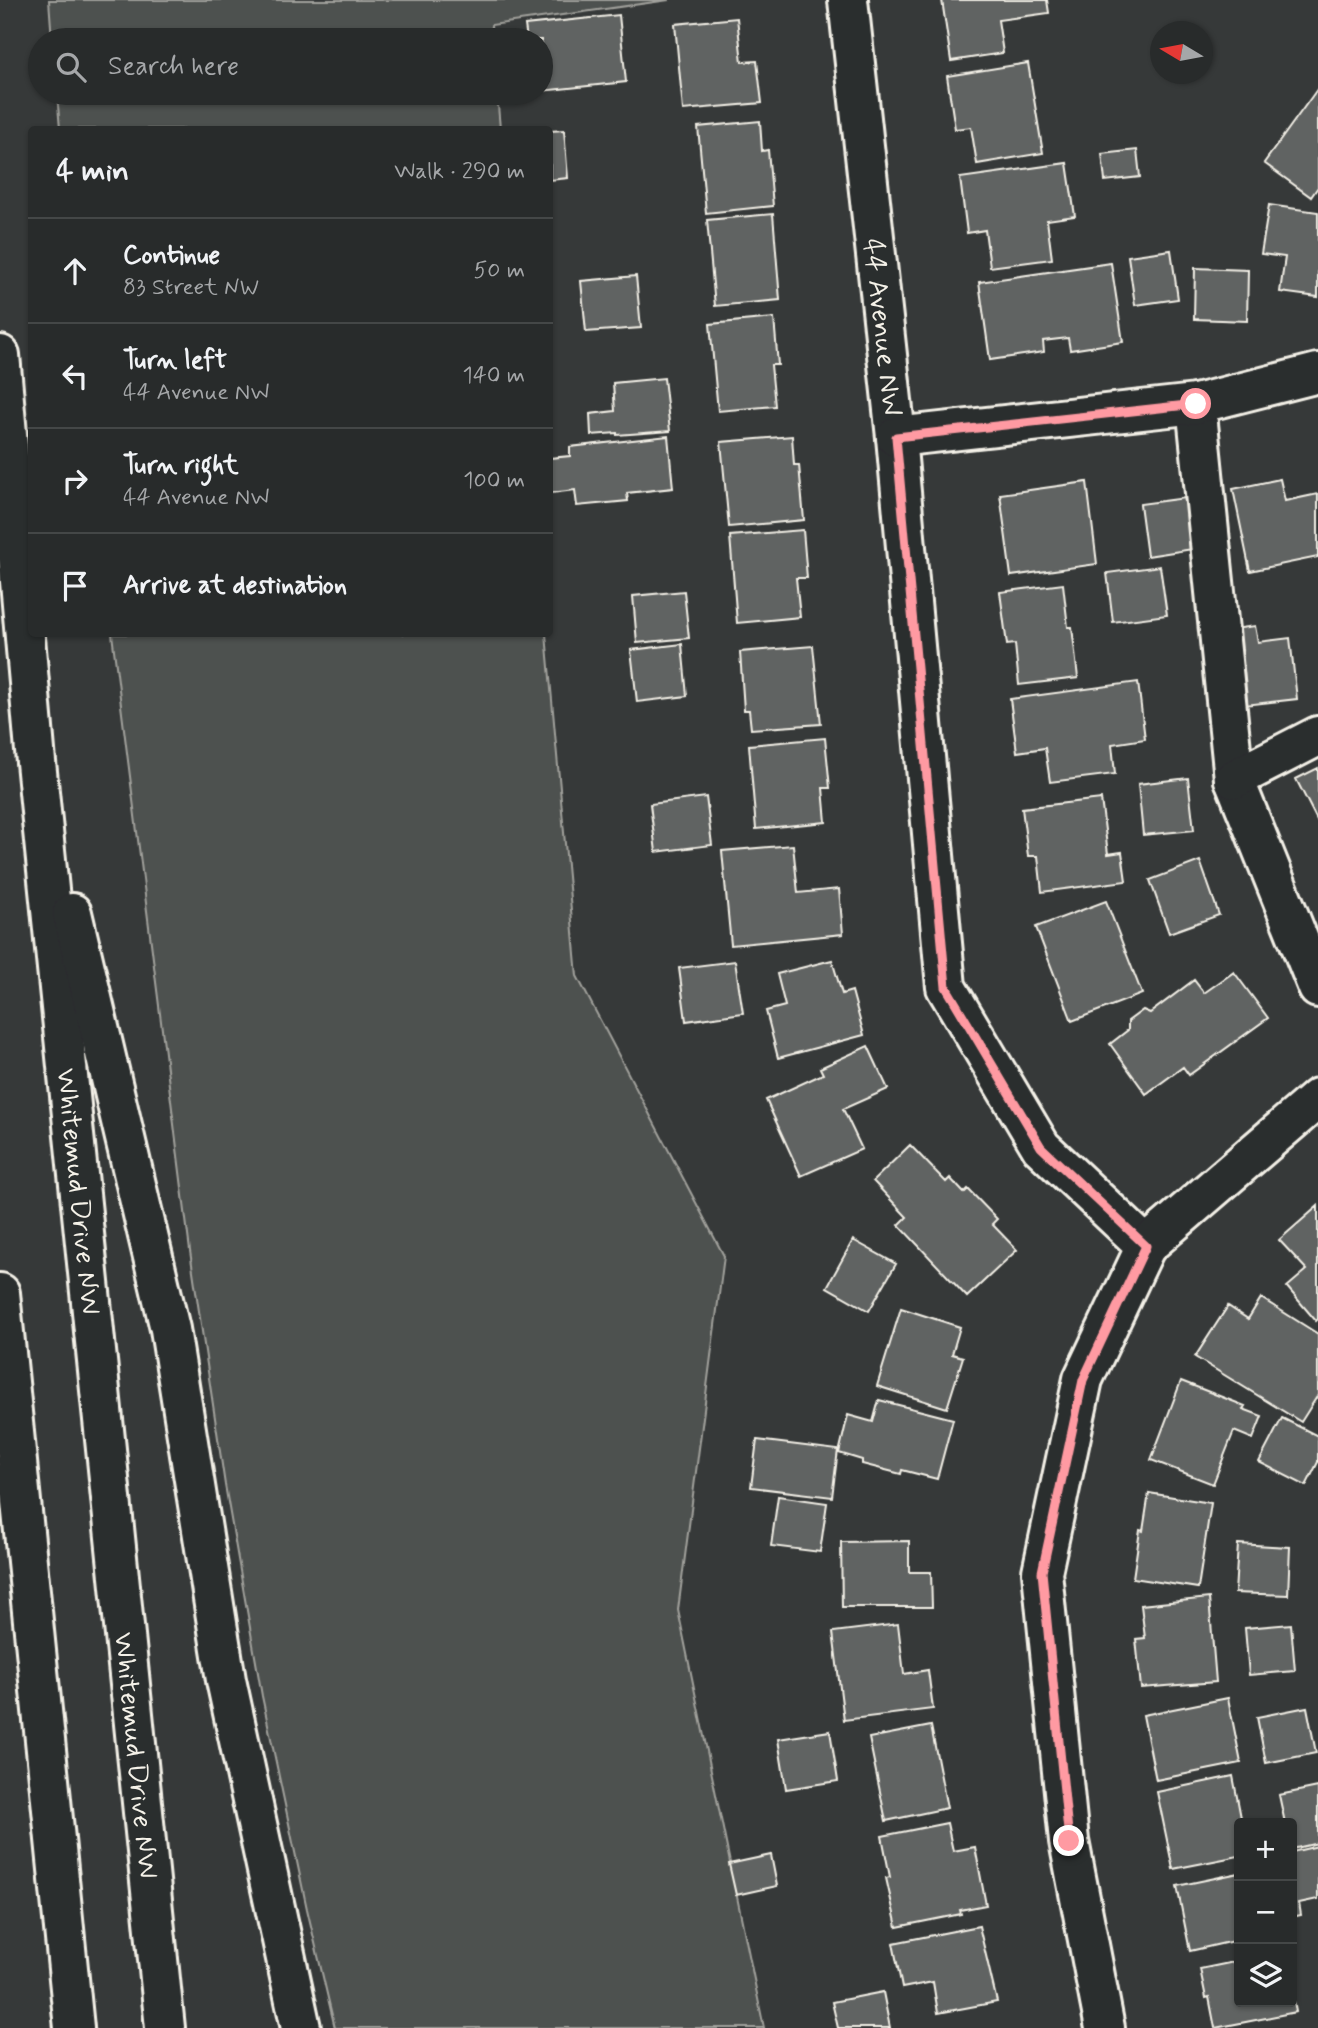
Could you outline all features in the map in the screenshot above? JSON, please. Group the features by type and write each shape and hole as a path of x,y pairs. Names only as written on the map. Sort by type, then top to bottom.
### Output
{"main road":[{"name":"44 Avenue NW","path":"848,0 896,437 946,987 1041,1147 1146,1246"},
{"name":"Whitemud Drive NW","path":"0,355 36,762 165,2028"},
{"path":"896,437 1196,404 1318,373"},
{"path":"1196,404 1234,779 1318,988"},
{"path":"1234,779 1318,736"},
{"path":"36,762 170,1329 226,1679 302,2028"},
{"path":"1105,2028 1069,1841 1042,1572 1083,1380 1146,1246 1318,1098"},
{"path":"0,1293 74,2028"}],"shaded area":[{"path":"49,0 669,0 491,25 491,28 51,28"},
{"path":"58,105 498,105 500,126 60,126"},
{"path":"112,637 546,637 577,976 724,1256 678,1610 764,2028 335,2028 262,1696 225,1485 190,1251"}],"building":[{"path":"942,0 1047,0 1049,13 998,20 1003,53 951,61"},
{"path":"619,15 626,82 553,90 553,28 525,28 525,25"},
{"path":"737,18 742,62 757,61 762,103 683,110 675,24"},
{"path":"1028,63 1043,153 977,164 971,127 955,129 947,76"},
{"path":"1318,88 1318,187 1311,197 1264,163"},
{"path":"760,121 762,151 768,150 773,206 706,213 698,127"},
{"path":"564,130 568,178 553,180 553,131"},
{"path":"1137,150 1140,177 1105,181 1102,154"},
{"path":"1067,163 1075,216 1047,220 1052,259 990,267 985,230 967,233 960,178"},
{"path":"1269,205 1318,212 1318,297 1280,292 1285,257 1261,254"},
{"path":"773,214 780,300 715,306 707,220"},
{"path":"1171,250 1178,299 1135,305 1128,256"},
{"path":"1111,263 1123,342 1070,350 1068,338 1043,341 1044,352 990,360 979,282"},
{"path":"1195,268 1248,270 1247,321 1194,319"},
{"path":"636,276 641,328 586,332 581,281"},
{"path":"774,318 778,365 771,365 775,406 718,411 710,324"},
{"path":"664,378 670,431 591,435 590,414 615,411 613,383"},
{"path":"668,436 673,488 627,493 628,501 577,506 575,490 553,493 553,458 570,456 570,447"},
{"path":"792,436 794,465 799,465 804,520 729,527 721,442"},
{"path":"1280,479 1285,501 1318,494 1318,557 1250,571 1233,489"},
{"path":"1087,482 1097,564 1011,576 1000,494"},
{"path":"1185,498 1193,549 1147,556 1140,504"},
{"path":"803,530 807,578 796,578 800,617 737,623 730,536"},
{"path":"1160,566 1167,615 1113,622 1107,573"},
{"path":"1063,584 1068,627 1072,627 1078,678 1019,685 1015,644 1007,645 1000,592"},
{"path":"684,591 689,638 637,643 633,596"},
{"path":"1255,626 1258,642 1290,638 1297,699 1245,705 1233,629"},
{"path":"682,644 687,696 637,702 631,650"},
{"path":"813,646 821,724 751,729 749,710 744,710 740,652"},
{"path":"1138,682 1145,739 1112,744 1115,774 1050,782 1045,748 1017,752 1010,699"},
{"path":"825,738 830,788 823,788 826,822 756,829 749,745"},
{"path":"1318,768 1318,822 1296,779"},
{"path":"1188,778 1194,830 1143,835 1138,784"},
{"path":"706,797 712,845 656,852 650,804"},
{"path":"1101,799 1108,854 1122,852 1126,881 1042,892 1038,856 1028,856 1022,808"},
{"path":"793,845 798,893 839,889 843,934 731,945 722,851"},
{"path":"1200,861 1219,915 1169,933 1150,880"},
{"path":"1106,901 1142,994 1072,1021 1036,927"},
{"path":"832,960 842,994 852,991 864,1035 778,1058 766,1011 785,1006 777,974"},
{"path":"735,961 743,1013 686,1021 679,968"},
{"path":"1234,972 1268,1018 1189,1075 1183,1067 1146,1094 1110,1044 1128,1030 1128,1021 1143,1010 1150,1013 1194,980 1204,993"},
{"path":"868,1046 888,1089 843,1109 862,1149 801,1176 766,1100 823,1074 820,1068"},
{"path":"910,1145 946,1182 950,1178 964,1193 968,1189 997,1219 992,1224 1017,1250 967,1297 899,1225 907,1217 873,1181"},
{"path":"1318,1206 1316,1321 1287,1287 1307,1270 1279,1240"},
{"path":"853,1240 896,1264 869,1311 827,1287"},
{"path":"1261,1298 1318,1334 1318,1395 1301,1422 1195,1357 1228,1306 1248,1319"},
{"path":"901,1308 960,1327 952,1354 963,1357 947,1408 877,1386"},
{"path":"1181,1381 1245,1406 1243,1409 1262,1416 1253,1439 1234,1431 1213,1484 1151,1460"},
{"path":"879,1400 953,1419 937,1479 902,1470 901,1474 862,1464 862,1460 839,1453 848,1415 873,1422"},
{"path":"1282,1418 1318,1436 1318,1462 1306,1486 1259,1462"},
{"path":"757,1440 838,1450 832,1497 751,1487"},
{"path":"1149,1493 1211,1503 1198,1588 1133,1578"},
{"path":"778,1496 827,1503 820,1552 771,1546"},
{"path":"909,1541 909,1572 931,1572 932,1607 842,1607 841,1542"},
{"path":"1238,1544 1290,1547 1288,1595 1235,1593"},
{"path":"1209,1598 1216,1682 1141,1688 1136,1639 1145,1638 1141,1605"},
{"path":"898,1624 904,1674 928,1670 933,1709 844,1720 833,1632"},
{"path":"1291,1624 1295,1671 1249,1675 1245,1628"},
{"path":"1228,1698 1241,1763 1156,1780 1143,1715"},
{"path":"1307,1707 1316,1753 1266,1763 1257,1717"},
{"path":"931,1726 947,1808 886,1821 869,1738"},
{"path":"830,1731 838,1781 786,1789 778,1739"},
{"path":"1233,1776 1241,1818 1234,1818 1234,1857 1173,1869 1157,1792"},
{"path":"1318,1787 1318,1843 1297,1848 1297,1818 1284,1818 1279,1795"},
{"path":"947,1823 953,1851 975,1847 986,1905 960,1910 961,1914 897,1927 886,1878 890,1877 882,1836"},
{"path":"1318,1846 1318,1899 1299,1903 1301,1915 1297,1916 1297,1881 1297,1851"},
{"path":"771,1855 777,1886 736,1895 729,1864"},
{"path":"1234,1874 1234,1941 1190,1951 1177,1886"},
{"path":"979,1926 997,2002 938,2013 933,1982 902,1988 893,1943"},
{"path":"1234,1962 1234,2007 1295,2007 1296,2012 1215,2028 1200,1969"},
{"path":"883,1992 890,2028 838,2028 832,2002"}],"route":[{"path":"1069,1841 1042,1572 1083,1380 1146,1246 1041,1147 946,987 896,437 1196,404"}]}
